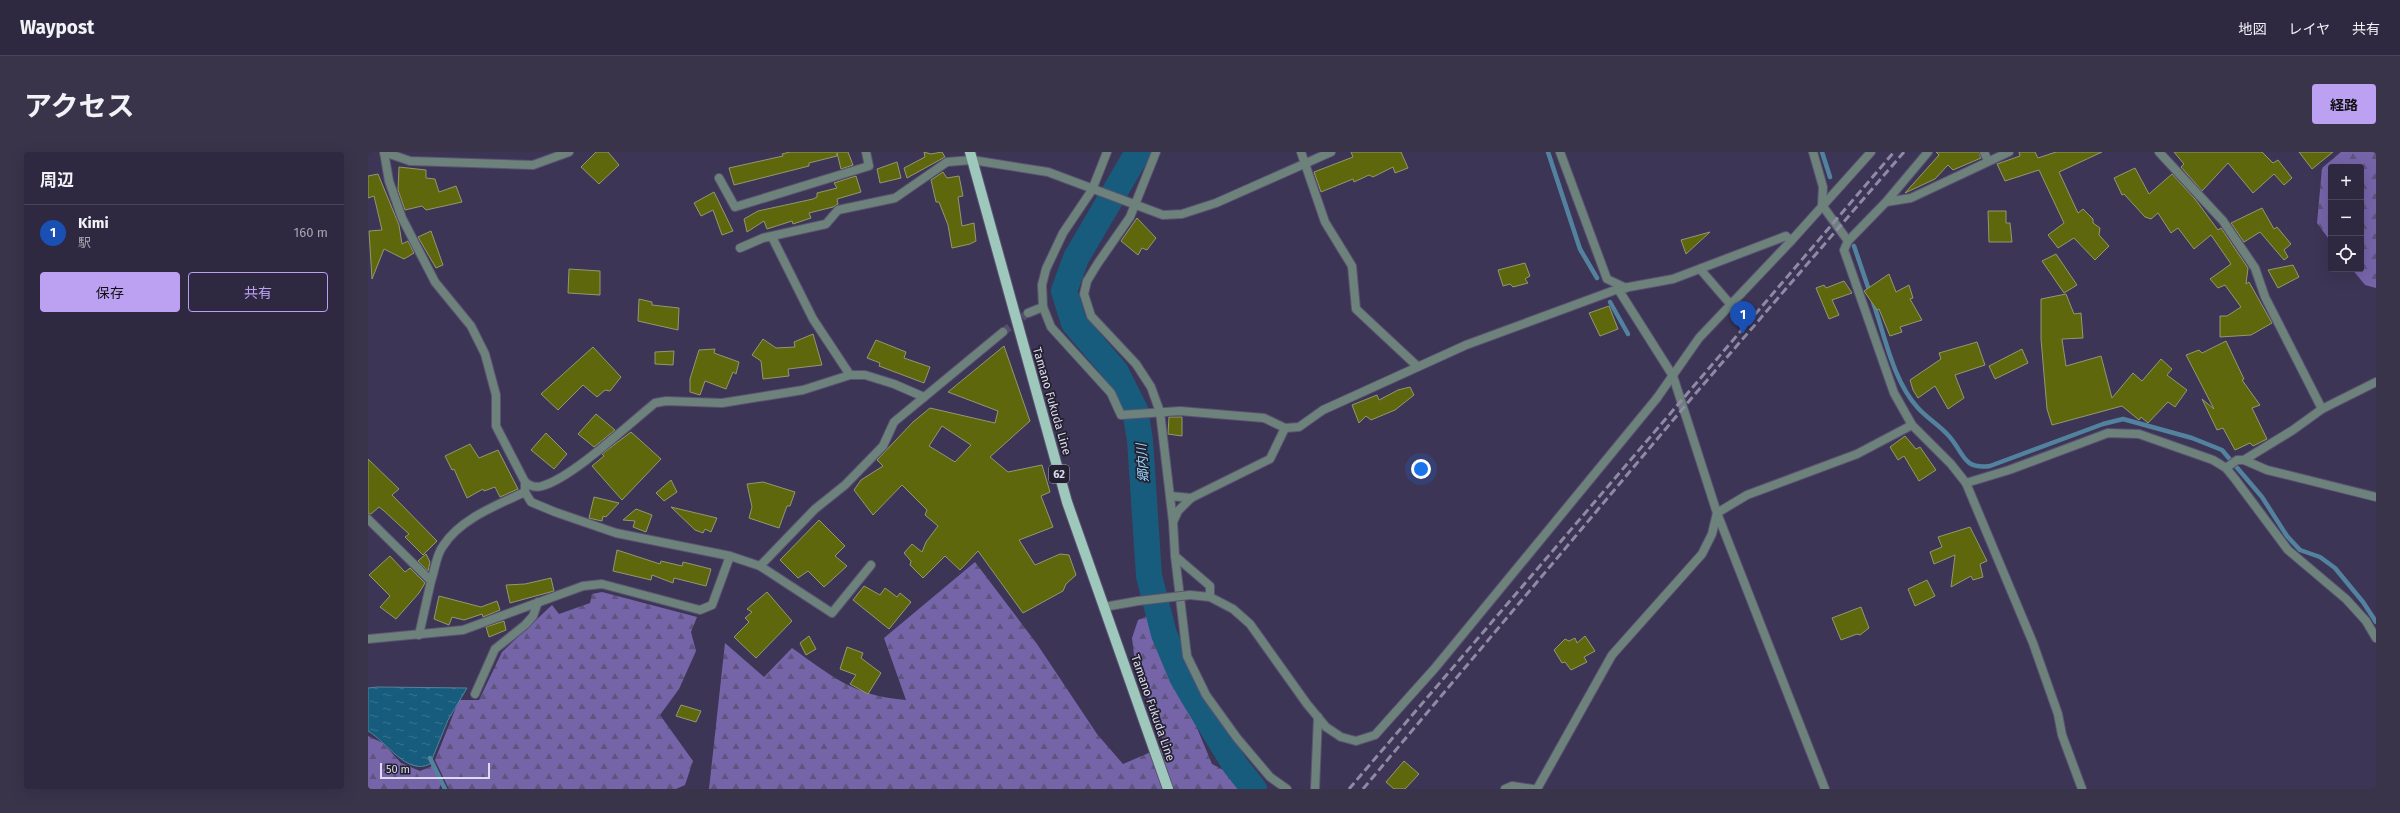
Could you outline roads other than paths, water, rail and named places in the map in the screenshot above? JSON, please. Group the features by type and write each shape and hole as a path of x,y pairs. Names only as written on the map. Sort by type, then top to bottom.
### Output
{"main road":[{"name":"Tamano Fukuda Line","path":"971,156 1067,502 1168,789"}],"street":[{"path":"569,152 533,165 410,161 384,152 389,181 402,218 435,282 470,326 485,354 496,395 496,426 525,482 532,487 542,486 572,470 655,403 666,401 722,403 803,390 850,375 865,375 924,397"},
{"path":"719,178 735,207 870,166 866,152"},
{"path":"1107,152 1094,191 1063,233 1046,269 1042,284 1043,307 1051,327 1111,393 1121,415 1180,411 1264,418 1285,428 1299,426 1323,410 1466,345 1622,288 1673,279 1786,236 1791,241"},
{"path":"1156,152 1130,218 1087,281 1084,294 1091,316 1136,364 1151,387 1157,413 1170,496 1187,656 1206,695 1237,738 1270,777 1287,789"},
{"path":"1302,152 1325,222 1352,266 1356,309 1417,366"},
{"path":"740,248 763,238 826,224 838,210 895,198 947,162 971,156 1048,172 1094,191 1163,215 1182,214 1216,203 1330,152"},
{"path":"1560,152 1607,279 1622,288 1673,376 1717,513 1825,789"},
{"path":"1813,152 1823,187 1822,206 1848,241"},
{"path":"1104,607 1138,601 1190,595 1210,597 1233,609 1250,624 1326,727 1341,737 1356,741 1375,735 1435,668 1657,398 1698,338 1791,241 1871,152"},
{"path":"1928,152 1886,202 1848,241 1844,250 1857,293 1894,393 1912,425 1951,464 1966,484 2033,643 2058,714 2062,735 2082,789"},
{"path":"1984,152 1988,160"},
{"path":"1886,202 1912,198 1988,160 2009,152"},
{"path":"2159,152 2223,221 2255,268 2265,298 2322,409"},
{"path":"772,237 813,319 850,375"},
{"path":"1700,269 1731,304"},
{"path":"1028,314 1043,307"},
{"path":"760,566 815,509 845,485 883,446 894,422 1003,332"},
{"path":"2234,463 2293,430 2322,409 2376,382"},
{"path":"1537,789 1612,655 1702,554 1712,534 1717,513 1747,495 1857,454 1912,425"},
{"path":"1173,522 1178,511 1191,498 1270,458 1285,428"},
{"path":"1966,484 2009,470 2108,433 2138,434 2213,460 2267,470 2376,497"},
{"path":"2234,463 2288,550 2346,599 2376,638"},
{"path":"525,482 525,492 531,502 616,533 730,556 760,566 832,614 871,565"},
{"path":"419,634 431,581 441,547 458,529 472,519 525,492"},
{"path":"1170,496 1191,498"},
{"path":"368,519 431,581"},
{"path":"369,638 463,630 583,586 602,584 700,610 712,605 730,556"},
{"path":"1176,556 1210,586 1210,597"},
{"path":"475,694 495,649 525,625 533,616 538,602"},
{"path":"1315,789 1318,717"},
{"path":"1506,789 1512,786 1533,789"}],"water":[{"path":"368,688 467,688 448,720 430,764 422,766 405,762 368,731"}],"waterway":[{"name":"郷内川","path":"1138,152 1076,258 1064,291 1074,323 1116,372 1135,410 1140,440 1149,576 1164,634 1182,677 1193,696 1235,765 1254,789"},
{"path":"1548,152 1580,249 1597,278"},
{"path":"1822,152 1830,177"},
{"path":"1854,246 1870,293"},
{"path":"1610,302 1628,334"},
{"path":"1873,302 1896,372 1909,397 1922,412 1948,435 1964,458 1969,462 1981,467 1990,466 2103,424 2123,419 2192,438 2222,450 2262,497 2287,536 2300,550 2320,557 2335,568 2363,602 2376,622"},
{"path":"430,758 445,789"}],"tunnel":[{"path":"1003,332 1028,313"}],"railway":[{"path":"1349,789 1894,152"},
{"path":"1363,789 1690,400 1904,152"}],"place":[{"name":"Kimi","path":"1743,334"}]}
